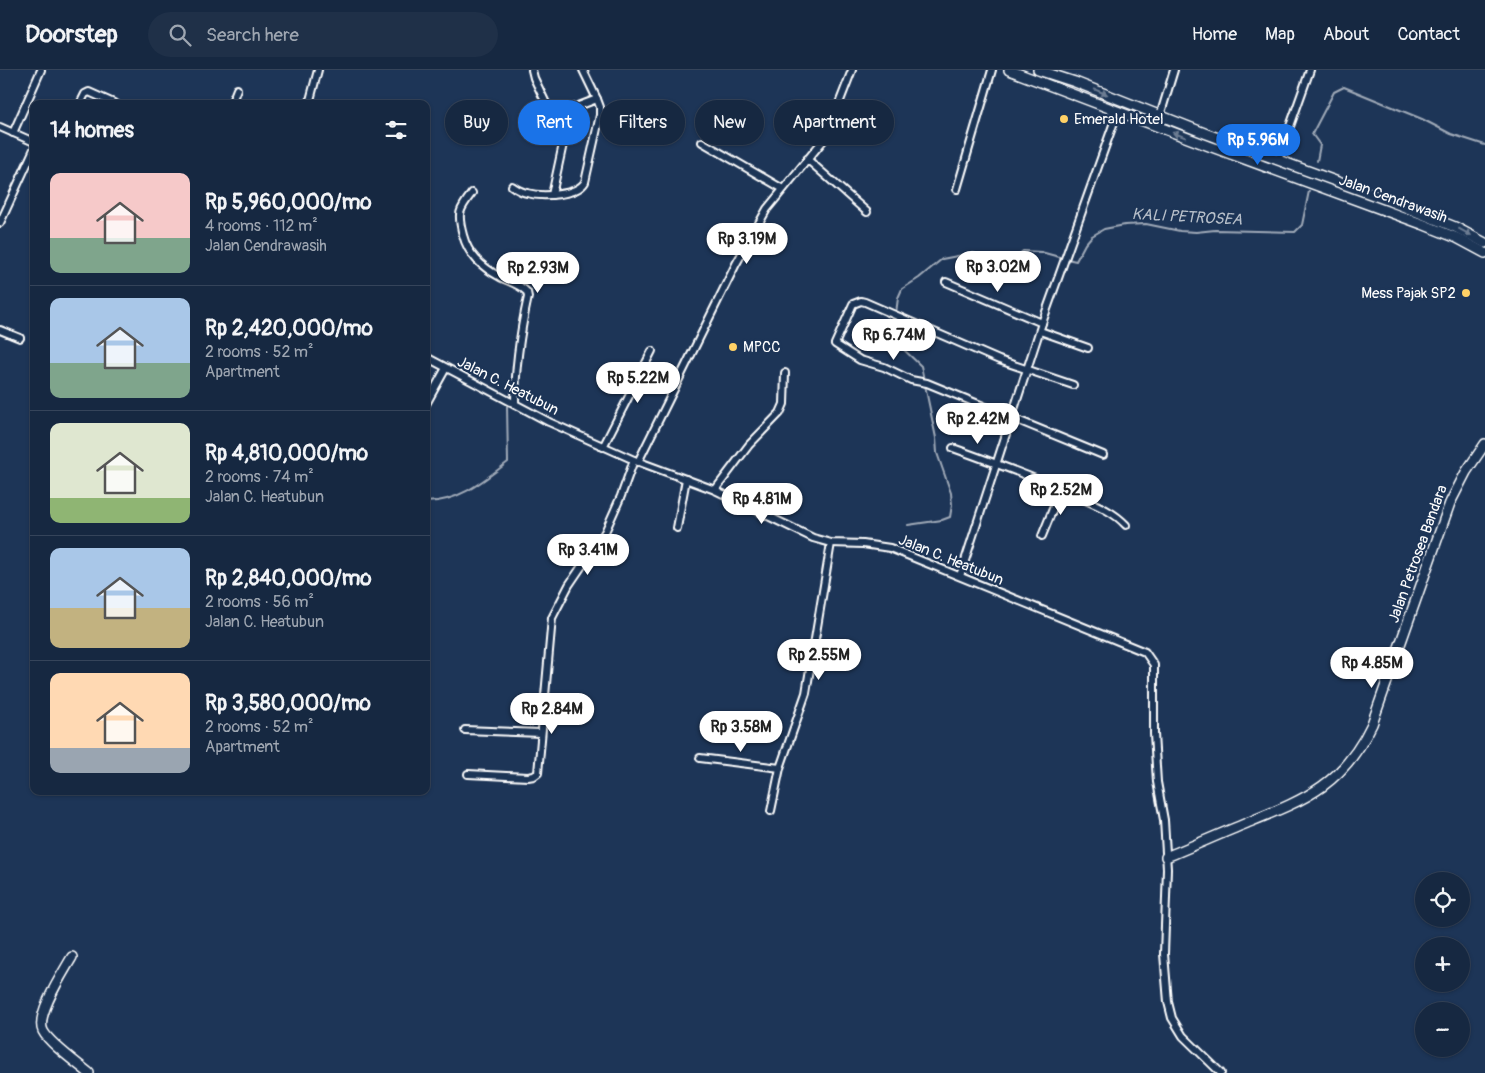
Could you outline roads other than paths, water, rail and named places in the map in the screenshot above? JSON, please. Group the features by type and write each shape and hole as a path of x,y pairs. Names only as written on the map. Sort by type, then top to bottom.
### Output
{"main road":[{"name":"Jalan Cendrawasih","path":"1009,70 1422,224 1457,238 1485,253"},
{"name":"Jalan Cendrawasih","path":"1038,70 1075,82 1160,116 1421,213 1485,243"},
{"name":"Jalan Petrosea Bandara","path":"1166,857 1302,800 1329,782 1350,762 1372,724 1450,503 1466,472 1485,444"},
{"path":"72,957 49,999 41,1026 44,1033 52,1041 89,1073"}],"street":[{"path":"13,132 41,70"},
{"path":"310,100 318,70"},
{"path":"532,70 544,100"},
{"path":"512,186 529,194 552,195 578,189 585,182 600,115 600,107 583,70"},
{"path":"468,774 528,777 538,773 551,623 554,613 569,585 605,532 636,461 736,264 767,209 826,137 852,70"},
{"path":"957,189 992,70"},
{"path":"1160,116 1174,70"},
{"path":"1278,160 1310,70"},
{"path":"233,100 237,90"},
{"path":"82,100 85,94 89,92 107,100"},
{"path":"590,102 597,99"},
{"path":"960,576 995,463 1012,418 1042,323 1118,112"},
{"path":"0,127 30,140"},
{"path":"552,195 563,145"},
{"path":"707,145 783,189"},
{"path":"0,224 30,157"},
{"path":"808,159 866,212"},
{"path":"472,193 462,206 458,218 464,242 469,251 476,261 500,277 520,285 527,292 528,297 515,370 515,404"},
{"path":"946,282 1042,323"},
{"path":"1073,385 1027,370 861,301 854,304 835,344 856,358 884,367 910,380 927,383 1103,455"},
{"path":"0,330 20,338"},
{"path":"1040,331 1088,348"},
{"path":"603,447 652,351"},
{"name":"Jalan C. Heatubun","path":"430,359 549,422 636,461 715,490 812,538 831,543 862,544 890,548 1145,652 1154,665 1154,734 1157,782 1164,820 1166,857 1164,954 1168,1002 1172,1018 1183,1036 1221,1073"},
{"path":"430,397 446,368"},
{"path":"715,490 749,445 780,413 784,404 785,373"},
{"path":"953,448 1061,489 1112,512 1126,524"},
{"path":"677,528 686,479"},
{"path":"1042,536 1061,489"},
{"path":"771,812 780,768 808,686 831,543"},
{"path":"466,730 541,733"},
{"path":"700,758 780,768"}],"waterway":[{"name":"KALI PETROSEA","path":"1317,161 1320,145 1312,134 1334,92 1344,87 1422,119 1451,134 1485,145"},
{"name":"KALI PETROSEA","path":"1067,259 1076,261 1085,244 1092,236 1104,229 1125,225 1146,224 1180,231 1196,232 1215,230 1295,232 1302,225 1309,191"},
{"name":"KALI PETROSEA","path":"896,313 898,298 902,289 942,259 973,253 1006,264 1023,251 1041,252 1063,258"},
{"name":"KALI PETROSEA","path":"896,318 894,338 921,366 936,438 937,453 951,493 952,505 950,517 908,525"},
{"path":"430,502 449,498 470,489 508,462 507,406"}],"place":[{"name":"Emerald Hotel","path":"1064,119"},
{"name":"Mess Pajak SP2","path":"1466,293"},
{"name":"MPCC","path":"733,347"}]}
